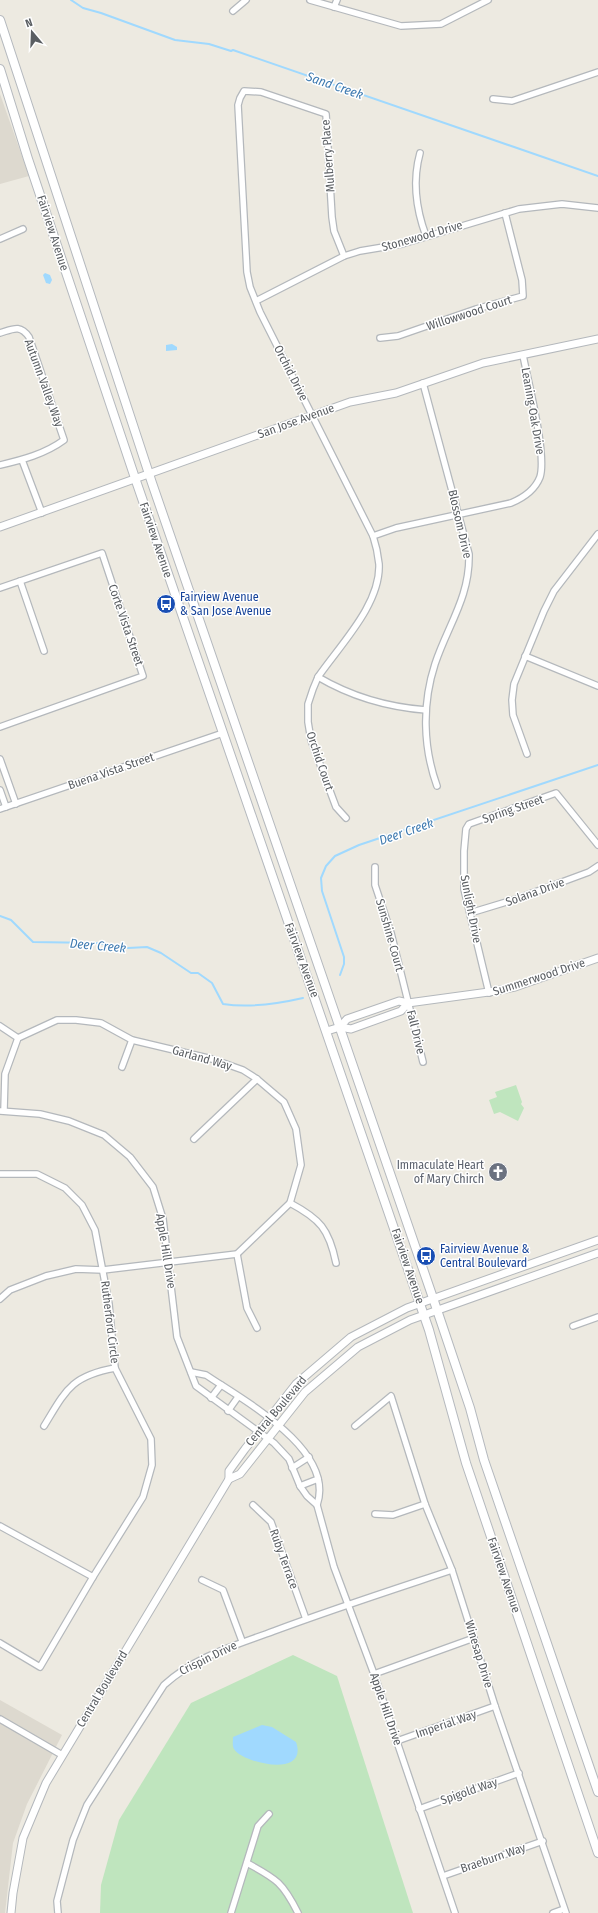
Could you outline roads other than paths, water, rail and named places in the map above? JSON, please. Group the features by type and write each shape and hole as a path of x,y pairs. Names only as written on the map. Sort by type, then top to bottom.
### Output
{"main road":[{"name":"Fairview Avenue","path":"0,20 149,473 438,1311 470,1408 484,1460 598,1792"},
{"name":"Fairview Avenue","path":"0,69 28,159 135,478 438,1356 466,1462 598,1853"},
{"path":"584,1810 598,1833"}],"street":[{"path":"233,10 246,0"},
{"path":"310,0 401,26 441,24 486,0"},
{"path":"334,7 337,0"},
{"path":"493,99 512,101 598,72"},
{"name":"Mulberry Place","path":"244,91 261,92 326,114 332,217 334,231 344,256"},
{"name":"Orchid Drive","path":"244,91 238,105 247,272 256,301 373,536 379,564 378,577 372,599 318,677"},
{"path":"420,153 415,170 417,211 426,236"},
{"name":"Stonewood Drive","path":"256,301 344,256 360,251 402,244 526,208 554,205 598,208"},
{"name":"Willowwood Court","path":"380,338 398,336 476,309 523,296 522,280 505,213"},
{"path":"0,239 23,229"},
{"name":"Autumn Valley Way","path":"0,333 17,328 24,330 29,336 64,440 55,446 22,460 0,466"},
{"name":"San Jose Avenue","path":"0,527 350,402 379,398 483,363 598,340"},
{"name":"Leaning Oak Drive","path":"373,536 396,528 511,504 522,499 532,490 540,478 542,454 523,355"},
{"name":"Blossom Drive","path":"423,383 469,554 469,568 461,604 436,664 426,710 428,756 437,786"},
{"path":"22,460 42,513"},
{"path":"527,754 512,715 514,684 554,591 598,534"},
{"name":"Corte Vista Street","path":"0,588 102,553 144,676 0,727"},
{"path":"20,581 44,651"},
{"path":"525,656 597,684"},
{"path":"318,677 339,690 365,699 402,708 426,710"},
{"name":"Orchid Court","path":"318,677 308,704 308,722 311,740 336,807 346,818"},
{"name":"Buena Vista Street","path":"3,808 222,733"},
{"path":"0,759 16,804"},
{"path":"0,790 3,808"},
{"name":"Spring Street","path":"469,824 556,794 598,845"},
{"name":"Sunlight Drive","path":"469,824 466,829 463,872 464,889 489,993"},
{"name":"Solana Drive","path":"470,913 531,894 589,872 598,866"},
{"name":"Sunshine Court","path":"375,867 375,884 391,933 408,1003"},
{"name":"Summerwood Drive","path":"327,1031 340,1027 351,1018 399,1001 408,1003 489,993 515,987 598,958"},
{"name":"Fall Drive","path":"408,1003 423,1062"},
{"name":"Garland Way","path":"18,1038 57,1020 76,1020 101,1023 132,1040 212,1058 243,1070 257,1079 284,1102 296,1129 301,1165 290,1203 237,1254"},
{"path":"0,1026 18,1038 5,1074 2,1111"},
{"path":"122,1067 132,1040"},
{"path":"194,1139 257,1079"},
{"name":"Apple Hill Drive","path":"2,1111 40,1114 69,1121 104,1135 130,1157 153,1187 164,1219 177,1337 196,1386 210,1398 274,1443 289,1459 300,1486 307,1496 317,1505 348,1605 374,1674 455,1913"},
{"name":"Rutherford Circle","path":"0,1174 37,1174 65,1188 82,1205 95,1230 103,1270 115,1368 151,1439 152,1465 143,1497 93,1577 40,1667 0,1643"},
{"path":"290,1203 310,1214 323,1227 332,1244 336,1263"},
{"name":"Central Boulevard","path":"11,1913 23,1838 46,1783 229,1479 229,1471 257,1432 296,1384 351,1337 388,1316 433,1298 598,1240"},
{"name":"Central Boulevard","path":"229,1479 240,1474 304,1392 358,1347 394,1328 424,1316 598,1253"},
{"path":"0,1299 10,1290 46,1276 76,1269 103,1270 237,1254 247,1308 257,1328"},
{"path":"573,1326 598,1317"},
{"path":"44,1426 64,1392 80,1378 115,1368"},
{"name":"Apple Hill Drive","path":"191,1372 206,1375 268,1418 288,1434 309,1457 318,1479 320,1494 317,1505"},
{"path":"210,1398 221,1385"},
{"name":"Winesap Drive","path":"355,1426 391,1396 425,1504 452,1570 495,1706 565,1911"},
{"path":"228,1411 238,1397"},
{"path":"292,1468 309,1457"},
{"path":"300,1486 318,1479"},
{"path":"375,1514 393,1515 425,1504"},
{"name":"Ruby Terrace","path":"253,1505 270,1522 306,1619"},
{"path":"0,1526 93,1577"},
{"name":"Crispin Drive","path":"58,1913 57,1901 73,1840 87,1805 164,1685 180,1671 201,1659 242,1641 452,1570"},
{"path":"202,1580 223,1590 242,1641"},
{"path":"374,1674 474,1638"},
{"name":"Imperial Way","path":"397,1741 495,1706"},
{"path":"0,1719 62,1755"},
{"name":"Spigold Way","path":"419,1809 519,1773"},
{"path":"230,1913 258,1826 269,1814"},
{"name":"Braeburn Way","path":"443,1876 542,1841"},
{"path":"247,1863 274,1878 289,1895 298,1913"},
{"path":"553,1913 565,1911"}],"water":[{"path":"45,273 50,275 52,280 50,284 46,283 43,275"},
{"path":"172,344 177,347 177,350 166,351 166,345"},
{"path":"262,1725 272,1727 296,1742 297,1753 293,1761 273,1765 261,1763 239,1754 234,1749 233,1737"}],"waterway":[{"name":"Sand Creek","path":"71,0 83,8 175,40 209,44 231,51 233,50 598,176"},
{"name":"Deer Creek","path":"340,975 344,964 344,957 322,891 321,878 326,866 335,856 359,845 598,765"},
{"name":"Deer Creek","path":"0,916 11,920 33,942 98,943 128,948 147,947 161,953 191,973 198,973 212,983 223,1004 243,1006 263,1005 303,998"}],"place":[{"name":"Fairview Avenue & San Jose Avenue","path":"166,604"},
{"name":"Immaculate Heart of Mary Chirch","path":"498,1172"},
{"name":"Fairview Avenue & Central Boulevard","path":"426,1256"}]}
